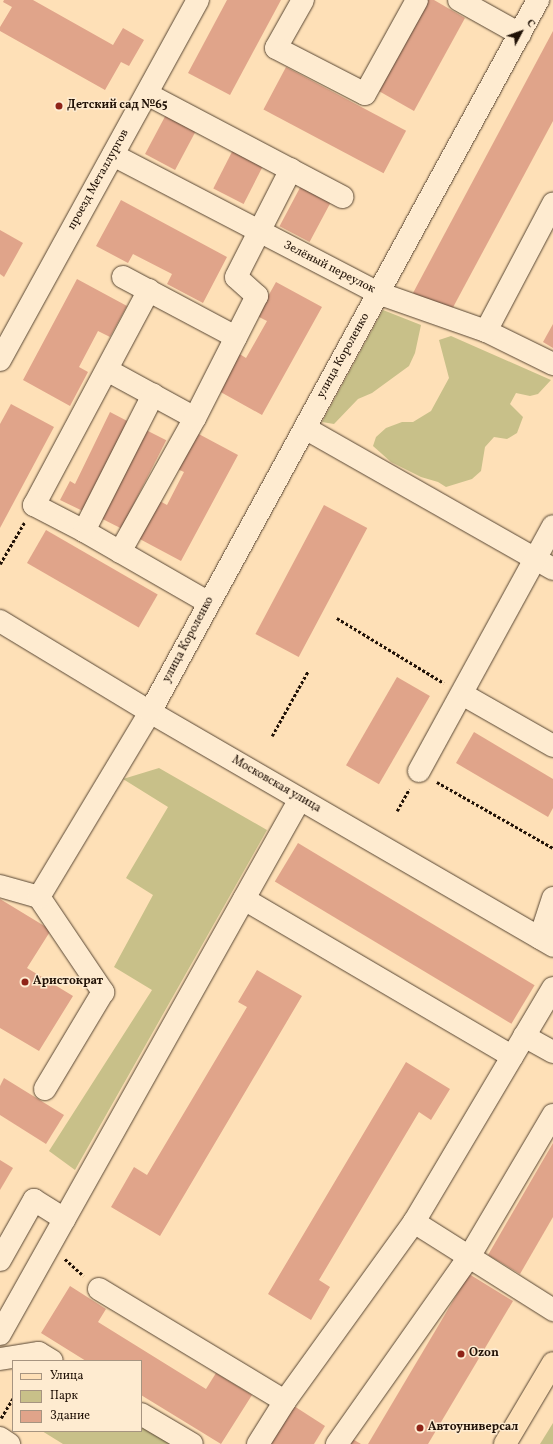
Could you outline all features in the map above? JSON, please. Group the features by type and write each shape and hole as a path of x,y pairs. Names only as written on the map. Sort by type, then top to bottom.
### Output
{"main road":[{"path":"505,1444 553,1363"}],"street":[{"name":"проезд Металлургов","path":"0,360 198,0"},
{"path":"303,0 276,48 365,94 417,0"},
{"path":"459,0 520,34"},
{"name":"улица Короленко","path":"39,898 150,712 538,0"},
{"path":"147,94 342,197"},
{"name":"Зелёный переулок","path":"113,155 378,293 486,331 553,364"},
{"path":"120,552 194,418 257,296 236,277 291,170"},
{"path":"486,331 553,204"},
{"path":"123,276 236,337"},
{"path":"149,290 34,506 84,531 210,603"},
{"path":"107,370 194,418"},
{"path":"84,531 153,395"},
{"path":"305,428 544,564"},
{"path":"419,771 462,694 544,564 553,526"},
{"name":"Московская улица","path":"0,621 150,712 546,942"},
{"path":"462,694 553,746"},
{"path":"0,1334 300,799"},
{"path":"0,886 39,898 103,992 45,1089"},
{"path":"546,942 553,898"},
{"path":"244,899 512,1056"},
{"path":"258,1444 285,1401 414,1222 553,988"},
{"path":"524,1036 553,1052"},
{"path":"337,1444 469,1257 553,1115"},
{"path":"0,1260 34,1200 65,1219"},
{"path":"414,1222 553,1310"},
{"path":"99,1289 285,1401"},
{"path":"0,1360 39,1353 50,1360"},
{"path":"142,1415 192,1444"},
{"path":"0,1438 9,1444"}],"path":[{"path":"0,564 34,506"},
{"path":"337,618 462,694"},
{"path":"272,736 308,671"},
{"path":"397,811 419,771 553,848"},
{"path":"49,1246 99,1289"},
{"path":"0,1420 12,1400"}],"green space":[{"path":"383,310 421,325 415,353 409,366 372,393 358,399 334,424 322,422"},
{"path":"451,336 551,380 538,394 530,396 516,393 510,404 523,417 517,433 507,439 494,437 485,447 481,471 472,479 446,487 438,482 421,477 391,462 373,446 376,437 386,428 402,422 413,422 431,411 449,378 439,340"},
{"path":"159,768 267,830 75,1170 49,1151 152,990 114,967 153,895 126,878 168,807 123,779"},
{"path":"553,1423 553,1444 540,1444"},
{"path":"142,1428 171,1444 63,1444 44,1432 142,1432"}],"building":[{"path":"4,0 33,0 113,45 123,28 144,40 129,66 121,62 105,90 0,31 0,27 12,7 3,2"},
{"path":"227,0 281,0 230,95 188,73"},
{"path":"426,0 434,0 465,18 414,111 377,90"},
{"path":"553,31 553,121 450,313 413,293"},
{"path":"286,67 406,131 384,173 263,109"},
{"path":"169,109 199,125 175,170 145,154"},
{"path":"236,144 266,159 244,204 213,189"},
{"path":"303,182 333,198 310,242 280,226"},
{"path":"121,200 227,257 203,303 167,284 172,274 133,254 128,263 96,246"},
{"path":"0,230 23,243 4,277 0,274"},
{"path":"77,279 127,306 110,337 98,331 79,367 88,372 70,406 23,380"},
{"path":"276,282 322,307 262,415 217,390 238,353 246,358 267,321 257,316"},
{"path":"553,324 553,348 543,342"},
{"path":"11,404 54,427 0,528 0,424"},
{"path":"110,412 133,424 89,514 60,500 70,481 75,484"},
{"path":"144,429 166,440 121,529 99,517"},
{"path":"195,432 238,455 181,561 136,537 156,499 167,505 184,472 175,468"},
{"path":"324,505 367,528 299,657 255,634"},
{"path":"46,530 158,594 139,627 27,563"},
{"path":"397,677 430,696 379,784 346,765"},
{"path":"474,732 553,779 553,808 548,817 456,763"},
{"path":"298,843 535,985 511,1024 275,882"},
{"name":"Аристократ","path":"0,899 51,930 27,968 73,996 39,1051 0,1028"},
{"path":"257,970 302,996 160,1236 111,1207 134,1167 147,1175 247,1007 238,1002"},
{"path":"406,1062 450,1089 431,1120 419,1112 319,1280 330,1287 311,1320 268,1294"},
{"path":"4,1078 64,1115 46,1144 0,1115 0,1086"},
{"path":"553,1143 553,1217 520,1274 488,1255"},
{"path":"0,1160 13,1168 0,1190"},
{"path":"469,1274 513,1301 428,1444 368,1444"},
{"path":"70,1286 106,1309 98,1322 206,1389 216,1373 252,1395 221,1444 142,1396 142,1360 84,1360 41,1333"},
{"path":"294,1406 325,1426 314,1444 270,1444"},
{"path":"349,1437 361,1444 346,1444"}],"place":[{"name":"Детский сад №65","path":"59,106"},
{"name":"Аристократ","path":"25,982"},
{"name":"Ozon","path":"461,1354"},
{"name":"Автоуниверсал","path":"420,1428"}]}
